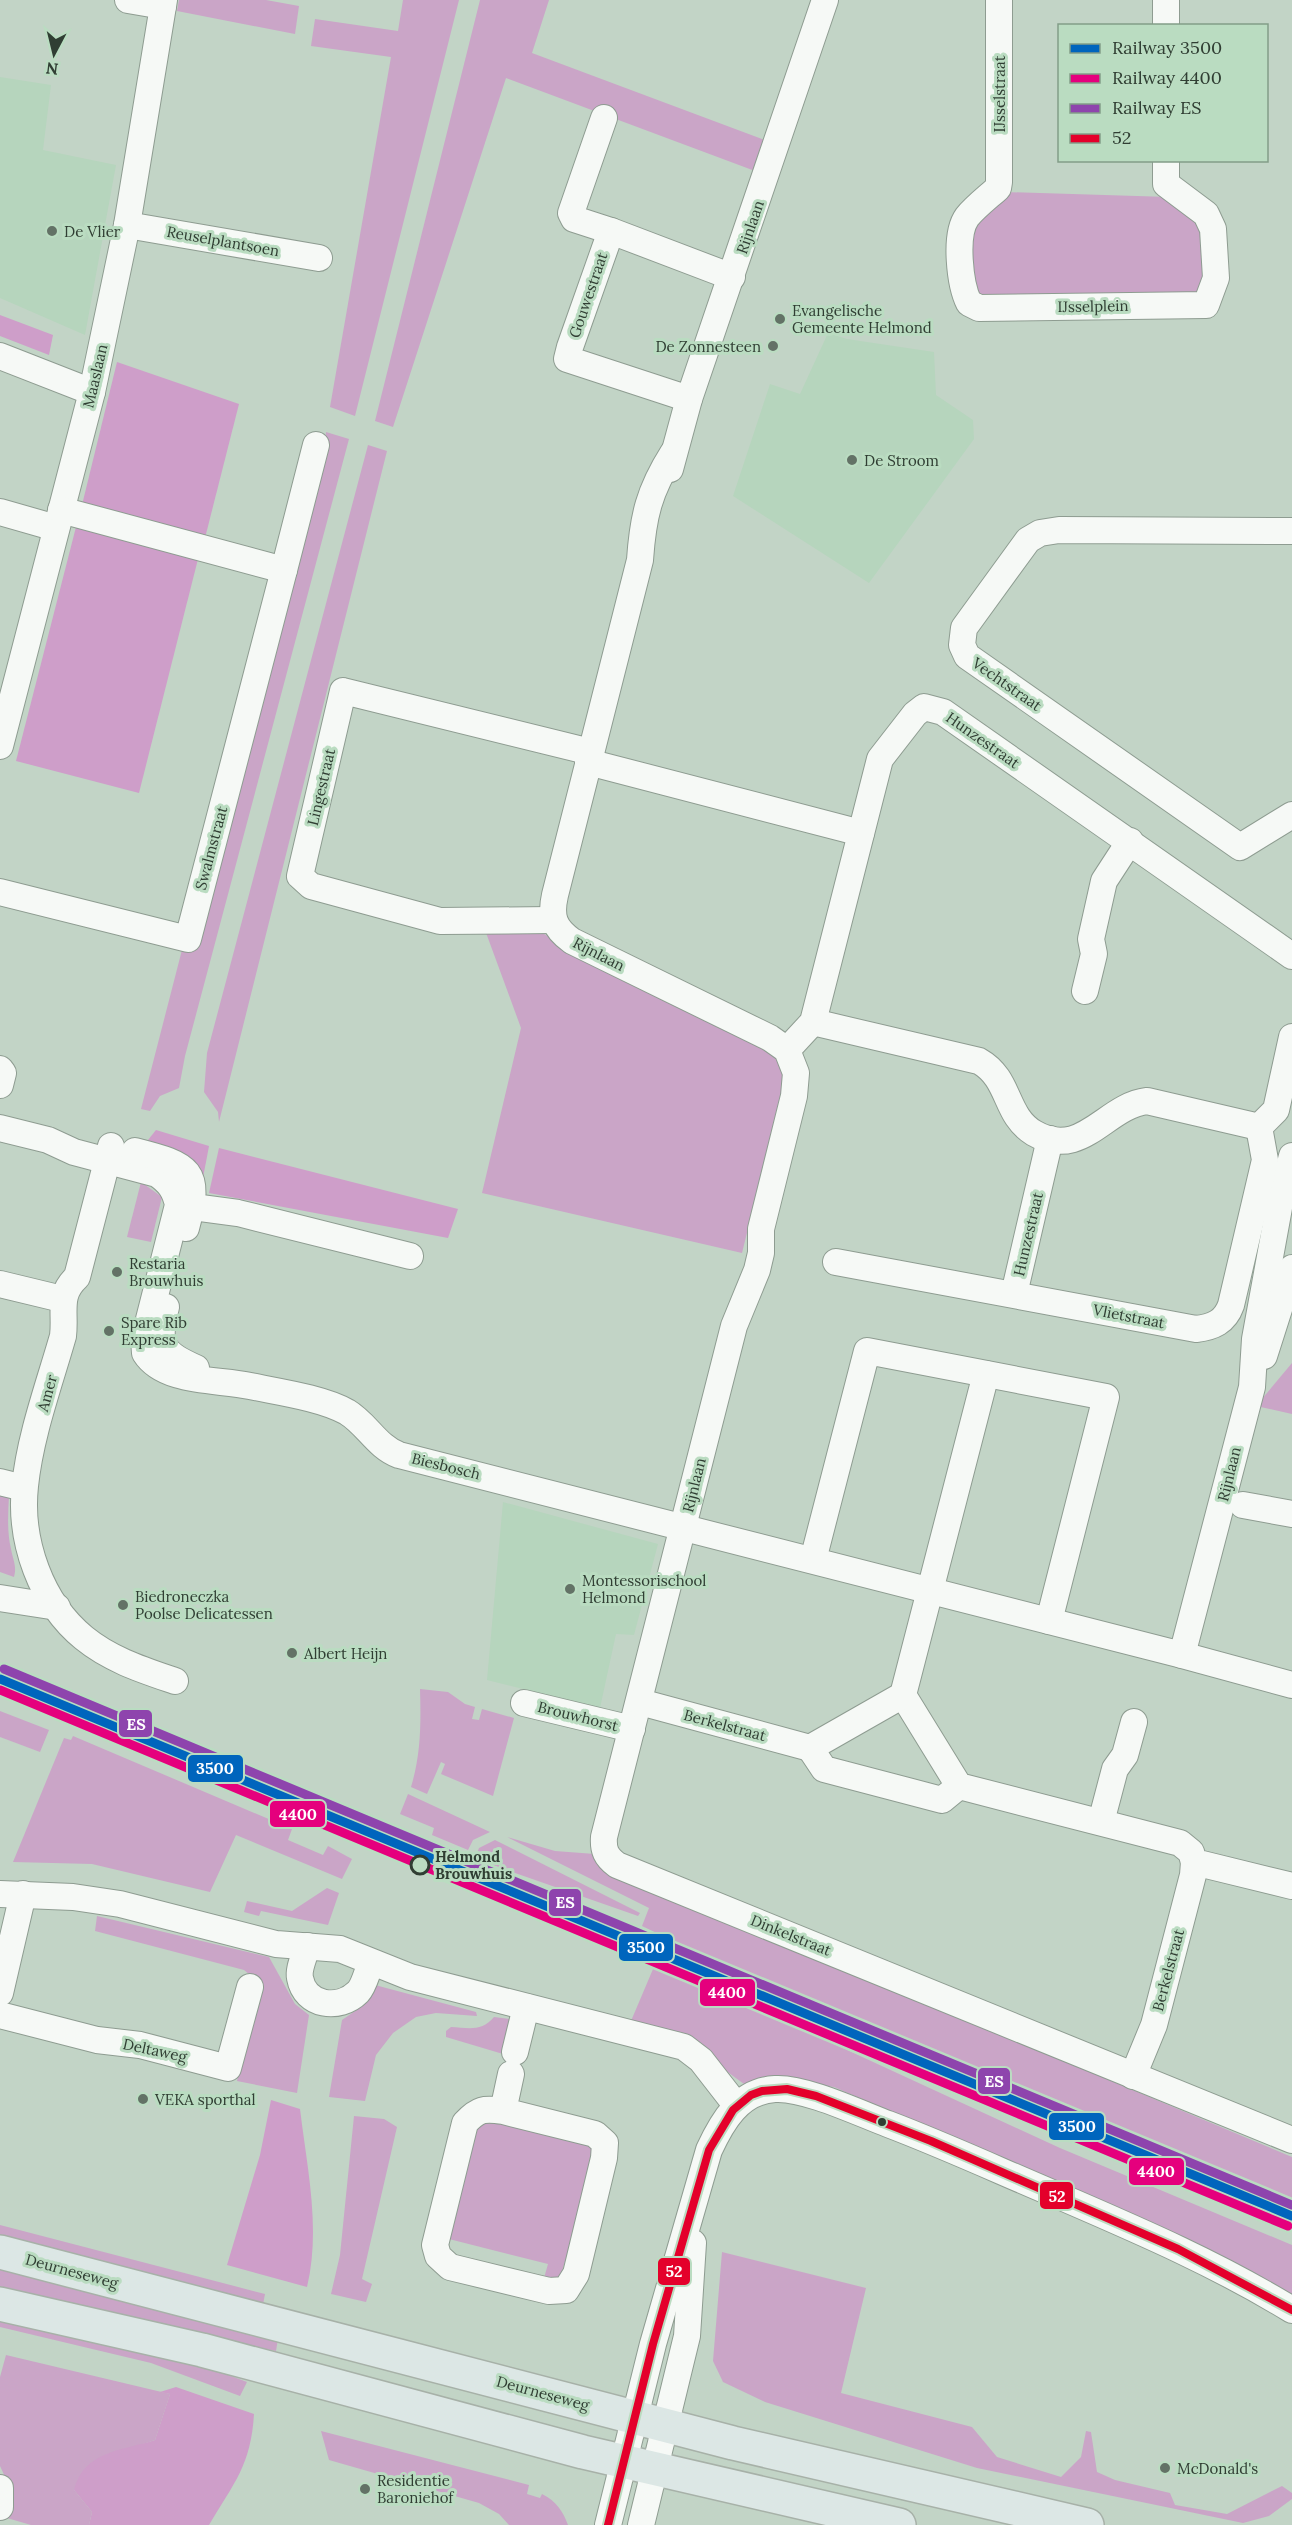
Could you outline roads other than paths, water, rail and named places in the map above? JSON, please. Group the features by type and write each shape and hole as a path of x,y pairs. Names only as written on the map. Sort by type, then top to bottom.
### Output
{"main road":[{"name":"Deurneseweg","path":"0,2252 635,2417 1088,2525"},
{"path":"0,2304 202,2350 624,2462 899,2525"}],"street":[{"path":"128,0 163,3"},
{"name":"Rijnlaan","path":"825,0 689,399 673,453 664,503 640,560 555,895 552,920 560,933 572,941 770,1038 787,1050 796,1072 794,1096 761,1229 761,1253 757,1270 750,1292 738,1313 684,1527 1182,1655 1252,1387 1255,1338 1280,1202 1292,1156"},
{"name":"IJsselstraat","path":"998,188 999,0"},
{"path":"1166,0 1166,24"},
{"name":"Maaslaan","path":"0,746 9,674 58,519 92,392 127,225 163,3"},
{"path":"604,118 571,213 574,219 732,277"},
{"name":"IJsselplein","path":"998,188 967,218 960,232 962,289 969,303 979,308 1206,305 1216,278 1213,229 1206,214 1166,172"},
{"name":"Reuselplantsoen","path":"127,225 319,258"},
{"name":"Gouwestraat","path":"611,231 567,359 689,399"},
{"path":"0,357 92,392"},
{"name":"Swalmstraat","path":"0,892 188,939 316,445"},
{"path":"0,512 58,519 284,570"},
{"name":"Vechtstraat","path":"1292,531 1059,530 1040,533 1029,540 964,628 962,645 967,656 1240,847 1292,815"},
{"name":"Lingestraat","path":"552,920 440,921 311,886 300,876 344,691 590,757"},
{"name":"Hunzestraat","path":"787,1050 813,1022 880,759 915,714 924,707 943,712 1292,956"},
{"path":"590,757 861,833"},
{"path":"1085,991 1094,954 1091,939 1104,881 1130,842"},
{"path":"813,1022 979,1061 990,1068 1004,1085 1012,1109 1020,1122 1033,1132 1050,1139 1085,1136 1118,1110 1134,1103 1147,1101 1259,1127 1276,1110 1292,1037"},
{"path":"0,1069 3,1073 0,1085"},
{"name":"Vlietstraat","path":"836,1262 1196,1329 1216,1325 1228,1314 1231,1305 1265,1160 1259,1127"},
{"path":"0,1128 48,1140 74,1152 109,1154 157,1174 185,1206 238,1213 410,1256"},
{"name":"Hunzestraat","path":"1014,1294 1050,1139"},
{"path":"0,1284 63,1299 69,1284 77,1277 109,1154"},
{"name":"Biesbosch","path":"185,1206 162,1324 163,1342 170,1357 222,1380 344,1410 363,1422 387,1450 399,1455 684,1527"},
{"path":"1252,1387 1270,1341 1292,1268"},
{"name":"Amer","path":"63,1299 65,1323 63,1336 31,1451 12,1485 35,1572 57,1607 84,1638 124,1663 175,1681"},
{"path":"813,1560 867,1351 1106,1397 1049,1621"},
{"path":"959,1786 942,1800 873,1784 824,1769 810,1748 903,1695 986,1374"},
{"path":"1243,1505 1292,1515"},
{"name":"Dinkelstraat","path":"684,1527 604,1837 603,1849 609,1860 1292,2140"},
{"path":"0,1598 57,1607"},
{"path":"1182,1655 1292,1685"},
{"path":"903,1695 959,1786 1180,1843 1191,1852 1194,1862 1292,1886"},
{"name":"Brouwhorst","path":"524,1702 632,1730"},
{"name":"Berkelstraat","path":"639,1702 810,1748"},
{"path":"1101,1822 1115,1769 1125,1755 1134,1722"},
{"name":"Berkelstraat","path":"1133,2076 1154,2025 1193,1875 1194,1862"},
{"path":"0,1993 12,1894 120,1904 276,1944 340,1949 410,1977 684,2047 701,2060 736,2105"},
{"path":"307,1946 299,1976 303,1988 312,1998 324,2004 345,2002 359,1991 371,1963"},
{"name":"Deltaweg","path":"0,2015 97,2040 140,2044 228,2068 250,1987"},
{"path":"503,2111 525,2007"},
{"path":"608,2525 653,2344 709,2150 719,2128 736,2105 754,2095 776,2089 822,2098 918,2135 1156,2237 1235,2275 1292,2310"},
{"path":"487,2108 503,2111 596,2134 604,2143 604,2158 576,2274 566,2290 549,2291 450,2267 438,2256 435,2245 465,2123 477,2110 487,2108"},
{"path":"641,2525 687,2336 696,2198"},
{"path":"0,2488 0,2507"}],"rail line":[{"name":"ES","path":"4,1669 1292,2205"},
{"name":"3500","path":"0,1679 1292,2216"},
{"name":"4400","path":"0,1690 1288,2226"}],"place":[{"name":"De Vlier","path":"52,231"},
{"name":"Evangelische Gemeente Helmond","path":"780,319"},
{"name":"De Zonnesteen","path":"773,346"},
{"name":"De Stroom","path":"852,460"},
{"name":"Restaria Brouwhuis","path":"117,1272"},
{"name":"Spare Rib Express","path":"109,1331"},
{"name":"Montessorischool Helmond","path":"570,1589"},
{"name":"Biedroneczka Poolse Delicatessen","path":"123,1605"},
{"name":"Albert Heijn","path":"292,1653"},
{"name":"Helmond Brouwhuis","path":"420,1865"},
{"name":"VEKA sporthal","path":"143,2099"},
{"name":"McDonald's","path":"1165,2468"},
{"name":"Residentie Baroniehof","path":"365,2489"}]}
